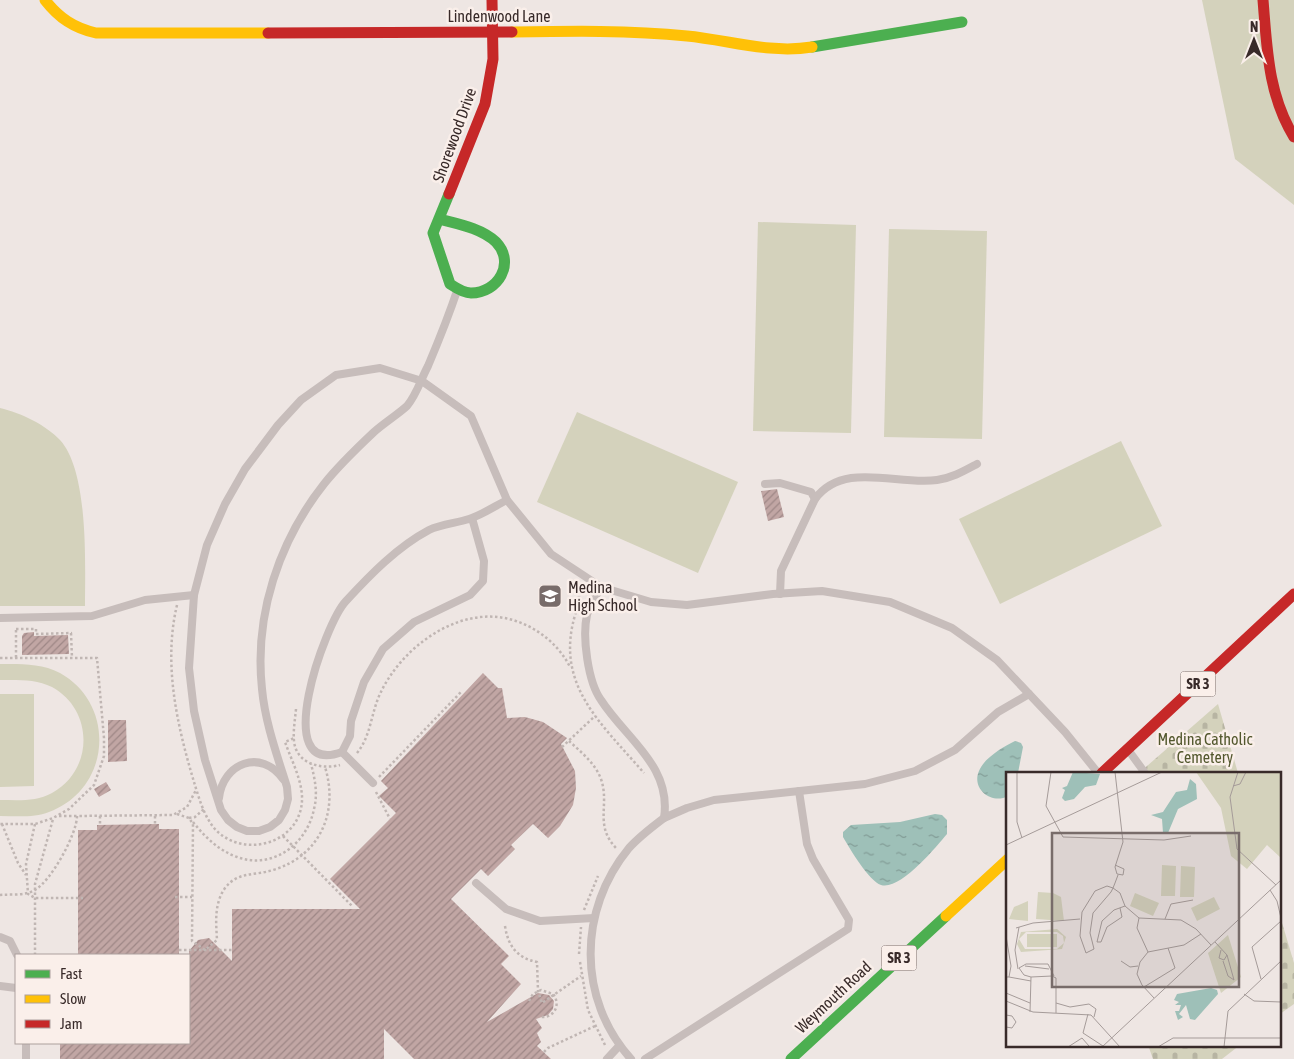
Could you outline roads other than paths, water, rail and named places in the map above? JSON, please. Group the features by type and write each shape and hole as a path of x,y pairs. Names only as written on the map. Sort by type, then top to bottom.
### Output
{"street":[{"name":"Lindenwood Lane","path":"45,0 65,22 79,29 95,33 639,32 688,36 751,47 806,48 962,22"},
{"name":"Shorewood Drive","path":"458,288 450,284 433,233 485,104 492,59 492,0"},
{"path":"1263,0 1272,87 1287,128 1294,137"},
{"path":"439,218 471,228 486,236 501,248 505,260 504,272 497,284 488,292 469,293 458,288"},
{"name":"SR 3","path":"1103,772 1294,594"},
{"name":"Weymouth Road","path":"791,1059 1006,861"}],"lane":[{"path":"458,288 444,331 422,381 407,405 350,455 324,484 302,516 282,552 272,583 263,631 261,687 265,710 287,788 288,799 285,810 279,820 270,827 259,831 247,831 237,827 228,820 221,810 205,760 194,711 189,668 194,596 207,545 225,504 245,469 300,400 336,375 380,368 422,381 471,416 507,500 551,554 601,587 651,602 687,605 780,594 822,592 890,602 952,628 997,660 1097,772"},
{"path":"780,594 781,571 815,499 822,490 842,480 877,477 936,481 950,478 977,464"},
{"path":"765,484 780,483 797,487 812,492 815,499"},
{"path":"472,518 484,561 484,581 470,595 414,622 383,650 364,682 351,721 350,736 342,752 333,755 322,754 313,750 307,742 305,729 306,704 320,650 343,603 387,559 430,530 472,518 507,500"},
{"path":"601,587 587,614 585,653 600,699 634,739 654,767 664,788 664,818"},
{"path":"0,618 92,616 145,600 194,596"},
{"path":"631,1059 619,1046 602,1015 594,989 590,943 594,918 605,888 630,848 664,818 687,808 714,800 865,784 915,771 956,750 998,712 1029,694"},
{"path":"1128,749 1144,772"},
{"path":"342,752 373,784"},
{"path":"221,810 220,787 225,777 243,764 254,762 265,764 282,777 287,788"},
{"path":"645,1059 848,929 849,920 813,858 807,844 799,791"},
{"path":"476,883 506,909 540,921 594,918"},
{"path":"0,937 10,941 16,954"},
{"path":"0,986 15,988"},
{"path":"26,1044 26,1059"},
{"path":"609,1057 619,1046"}],"water":[{"path":"1015,741 1021,743 1023,747 1018,772 1006,772 1006,797 996,798 984,794 980,789 977,778 981,766 989,757"},
{"path":"935,814 942,815 947,820 947,834 917,867 898,881 889,885 881,885 871,878 843,837 843,832 851,825 900,822"}],"place":[{"name":"Medina High School","path":"550,596"}],"park label":[{"name":"Medina Catholic Cemetery","path":"1205,748"}]}
